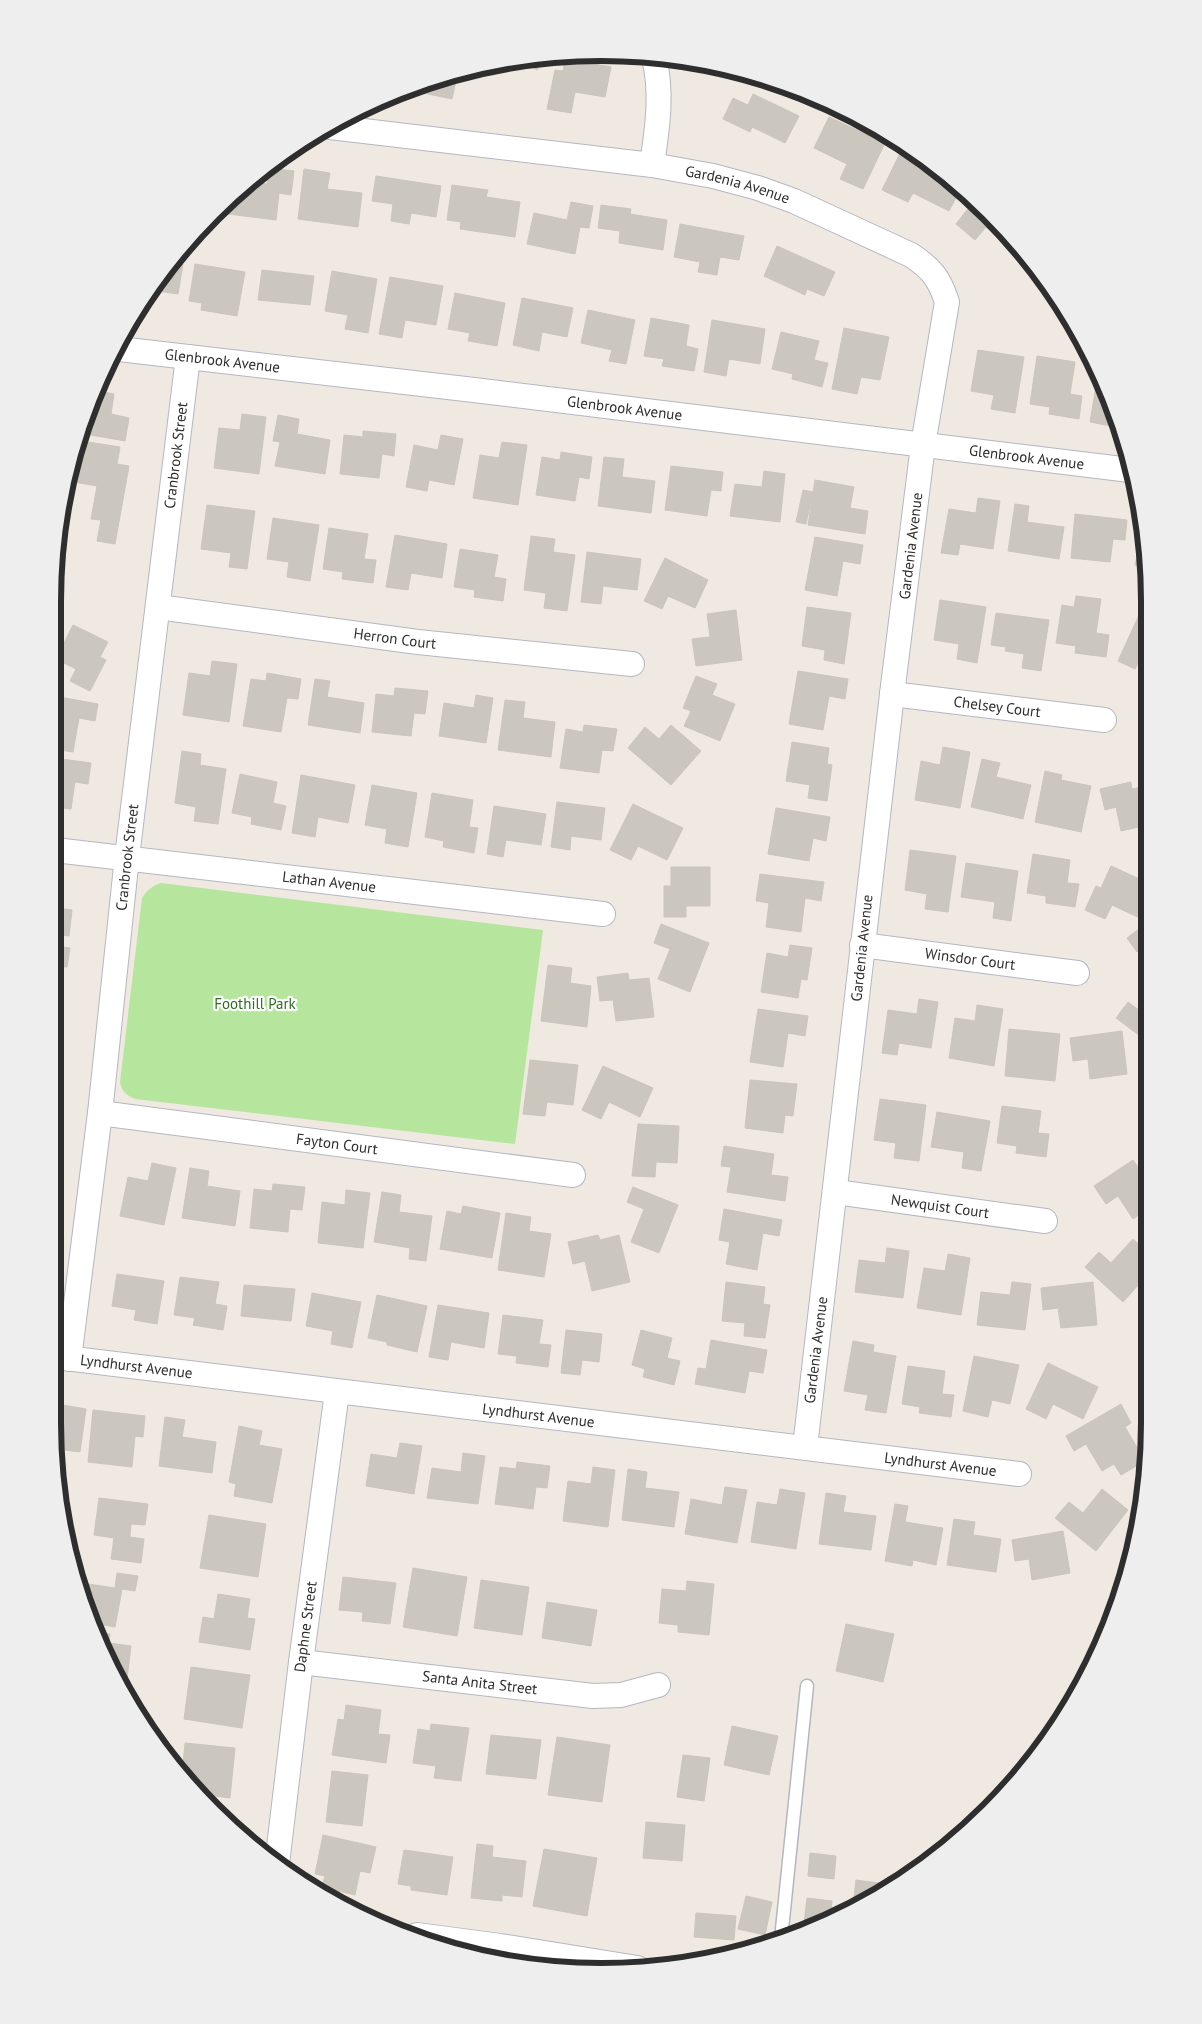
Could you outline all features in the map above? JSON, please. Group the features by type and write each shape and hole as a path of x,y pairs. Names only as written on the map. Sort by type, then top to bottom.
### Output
{"street":[{"path":"652,165 658,126 659,76 656,64"},
{"name":"Gardenia Avenue","path":"341,128 652,165 713,176 758,188 794,201 911,255 928,266 942,287 947,302 924,445 892,694 862,945 836,1192 805,1447"},
{"name":"Glenbrook Avenue","path":"124,350 1124,469"},
{"name":"Cranbrook Street","path":"63,1358 100,1113 127,857 188,357"},
{"name":"Herron Court","path":"158,607 418,642 632,664"},
{"name":"Chelsey Court","path":"892,694 1104,720"},
{"name":"Lathan Avenue","path":"61,851 603,914"},
{"name":"Winsdor Court","path":"862,945 1077,972"},
{"name":"Fayton Court","path":"100,1113 573,1175"},
{"name":"Newquist Court","path":"836,1192 1044,1221"},
{"name":"Lyndhurst Avenue","path":"63,1358 1019,1474"},
{"name":"Daphne Street","path":"278,1855 301,1662 337,1392"},
{"name":"Santa Anita Street","path":"301,1662 593,1696 621,1696 658,1685"},
{"path":"526,1957 569,1962"}],"lane":[{"path":"782,1931 808,1686"}],"green space":[{"name":"Foothill Park","path":"161,883 543,930 515,1144 135,1099 127,1094 123,1091 120,1082 142,898 155,885"}],"building":[{"path":"594,61 594,64 611,67 605,97 575,92 571,113 547,109 555,70 563,71 566,62"},
{"path":"540,65 537,70 531,66"},
{"path":"456,82 452,99 423,93 428,90"},
{"path":"753,94 799,116 785,143 752,127 750,132 723,119 733,98 748,105"},
{"path":"829,117 885,143 863,189 840,179 847,164 814,148"},
{"path":"901,152 957,195 949,211 913,193 908,202 882,190"},
{"path":"277,169 294,171 291,195 279,193 276,220 228,214 229,210 260,183 267,184 268,176"},
{"path":"304,169 330,173 327,189 362,193 358,227 298,219"},
{"path":"376,176 441,186 436,217 411,213 409,224 391,221 393,204 372,201"},
{"path":"452,185 488,190 486,197 520,202 515,237 460,229 461,222 447,220"},
{"path":"571,202 593,206 589,228 580,227 575,254 527,244 534,213 567,220"},
{"path":"601,205 631,209 630,214 667,220 663,250 619,243 620,231 598,228"},
{"path":"970,207 1004,241 986,227 975,240 956,224"},
{"path":"680,224 744,236 739,260 720,257 717,275 698,272 700,262 674,257"},
{"path":"777,246 835,272 824,296 807,289 805,295 764,276"},
{"path":"180,263 183,264 178,294 159,291"},
{"path":"195,264 245,272 237,316 201,310 202,303 189,301"},
{"path":"262,270 314,276 310,305 258,300"},
{"path":"332,271 377,279 368,333 345,329 348,315 325,311"},
{"path":"390,277 443,286 436,325 405,320 402,338 379,334"},
{"path":"455,293 505,303 497,346 468,341 470,333 448,329"},
{"path":"522,298 573,308 567,337 542,332 539,351 513,345"},
{"path":"588,310 635,320 626,364 609,361 612,350 581,343"},
{"path":"651,318 689,325 686,346 698,349 694,371 662,366 664,359 644,356"},
{"path":"712,320 765,329 760,364 729,359 726,376 704,372"},
{"path":"844,328 889,337 880,380 861,377 857,394 832,389"},
{"path":"781,332 819,341 814,360 828,363 822,387 792,379 793,374 772,369"},
{"path":"978,350 1024,357 1015,413 991,409 994,395 971,391"},
{"path":"1037,356 1075,362 1070,394 1082,396 1079,419 1049,414 1050,407 1030,404"},
{"path":"1096,386 1111,425 1090,422"},
{"path":"103,392 114,394 111,414 129,418 125,441 88,434"},
{"path":"242,414 266,417 259,474 214,468 219,428 240,430"},
{"path":"278,415 299,419 297,434 330,440 325,474 275,466 280,442 273,441"},
{"path":"363,431 396,434 394,456 382,454 379,478 340,474 344,435 363,437"},
{"path":"441,435 463,439 454,485 429,480 427,491 406,487 414,445 438,450"},
{"path":"86,442 120,447 117,464 129,466 115,544 97,541 101,520 91,519 97,486 75,482"},
{"path":"502,442 527,445 518,505 473,498 480,455 499,458"},
{"path":"561,452 592,457 589,479 579,477 575,501 536,495 542,457 560,460"},
{"path":"604,457 624,459 622,477 655,481 651,513 598,506"},
{"path":"671,466 723,472 721,491 711,490 707,516 665,510"},
{"path":"764,471 785,474 780,522 730,516 735,484 762,487"},
{"path":"815,480 854,487 850,508 868,511 865,534 808,525"},
{"path":"803,490 813,492 806,524 796,522"},
{"path":"978,498 1000,501 993,549 960,544 958,555 941,553 949,509 976,513"},
{"path":"1015,504 1029,506 1027,522 1064,527 1059,559 1008,551"},
{"path":"207,505 255,511 247,569 229,567 231,553 201,549"},
{"path":"1075,514 1127,520 1125,540 1113,539 1110,562 1071,558"},
{"path":"273,518 319,525 310,581 287,577 289,562 267,559"},
{"path":"329,528 368,534 364,559 376,560 373,583 342,579 343,572 323,569"},
{"path":"395,535 447,544 442,578 411,573 408,590 386,587"},
{"path":"531,536 555,539 553,552 575,555 567,611 544,608 546,593 524,590"},
{"path":"815,537 863,545 860,564 843,561 837,596 805,590"},
{"path":"460,549 498,555 494,577 506,579 503,601 474,597 475,590 454,587"},
{"path":"1138,550 1140,566 1135,565"},
{"path":"587,552 641,559 637,590 603,586 601,604 581,602"},
{"path":"665,558 708,580 695,608 668,596 662,609 644,601"},
{"path":"1076,596 1101,599 1096,633 1109,635 1106,657 1075,653 1076,646 1056,643 1062,605 1074,607"},
{"path":"940,600 986,607 977,663 957,659 959,644 934,640"},
{"path":"807,607 851,613 844,664 824,660 825,650 802,646"},
{"path":"736,610 742,660 696,666 692,639 710,637 707,614"},
{"path":"996,613 1049,620 1041,671 1022,668 1024,654 1005,651 1006,647 991,645"},
{"path":"1139,615 1141,616 1141,657 1135,669 1118,661"},
{"path":"73,625 108,642 100,657 106,660 90,691 70,681 76,669 61,662 61,649"},
{"path":"212,661 237,664 229,722 183,715 189,673 210,676"},
{"path":"798,671 848,679 845,699 829,696 823,730 789,724"},
{"path":"267,673 301,679 298,699 287,698 281,732 243,726 251,679 266,681"},
{"path":"696,676 717,684 712,695 735,704 720,741 684,726 691,711 683,708"},
{"path":"315,679 330,681 327,697 364,703 360,733 308,725"},
{"path":"395,688 428,691 425,714 414,713 411,736 372,732 376,694 394,696"},
{"path":"476,695 493,698 486,743 439,736 444,703 474,708"},
{"path":"61,697 98,704 95,721 79,718 73,752 61,750"},
{"path":"505,700 525,702 523,718 555,722 551,757 498,750"},
{"path":"584,725 617,729 613,751 602,750 599,773 560,768 566,729 583,732"},
{"path":"671,725 701,751 671,785 628,748 645,727 659,739"},
{"path":"792,742 829,748 827,764 832,765 827,801 808,798 810,785 786,781"},
{"path":"943,747 970,752 960,808 915,800 921,761 940,765"},
{"path":"182,751 201,754 200,765 226,769 218,824 194,821 196,807 175,803"},
{"path":"61,759 91,763 88,784 75,782 71,809 61,808"},
{"path":"982,759 1000,763 996,777 1031,785 1023,819 971,807"},
{"path":"1045,771 1062,775 1061,780 1091,786 1081,832 1035,822"},
{"path":"240,774 277,782 273,803 286,806 281,830 251,824 252,817 232,813"},
{"path":"301,775 355,785 348,823 318,817 315,837 292,833"},
{"path":"1131,782 1132,789 1141,787 1141,827 1121,831 1116,807 1105,810 1100,789"},
{"path":"372,785 417,793 408,847 385,843 387,829 365,825"},
{"path":"432,793 473,800 469,827 478,828 474,853 443,847 444,841 425,837"},
{"path":"557,802 605,808 601,840 571,836 570,850 551,847"},
{"path":"633,804 683,828 667,860 638,846 631,860 610,850"},
{"path":"494,806 546,814 541,845 506,840 503,857 487,854"},
{"path":"776,808 830,817 826,841 813,838 809,861 768,854"},
{"path":"910,850 956,856 948,912 925,909 927,894 905,890"},
{"path":"1033,854 1070,860 1067,883 1079,884 1075,907 1046,903 1046,896 1027,893"},
{"path":"966,863 1018,871 1011,921 993,918 995,902 961,897"},
{"path":"1111,866 1141,880 1141,919 1112,905 1105,919 1085,910 1096,886 1101,888"},
{"path":"671,867 710,867 710,906 686,906 686,917 664,917 664,886 671,886"},
{"path":"760,874 824,882 821,901 805,898 801,932 766,927 769,903 756,901"},
{"path":"61,909 72,910 69,936 61,935"},
{"path":"661,924 709,943 690,992 658,979 670,949 654,943"},
{"path":"1141,927 1141,949 1137,952 1127,938"},
{"path":"790,945 812,948 807,980 801,979 798,998 761,992 767,953 788,957"},
{"path":"61,947 70,948 67,967 61,966"},
{"path":"548,965 572,968 570,983 591,986 587,1027 541,1021"},
{"path":"628,973 629,980 649,978 654,1017 616,1021 613,1000 600,1001 597,977"},
{"path":"919,999 938,1002 931,1048 899,1043 897,1055 882,1053 888,1010 917,1014"},
{"path":"1128,1002 1141,1012 1141,1037 1116,1018"},
{"path":"977,1005 1003,1009 994,1066 949,1058 955,1018 975,1021"},
{"path":"758,1009 808,1016 805,1036 788,1033 783,1067 750,1062"},
{"path":"1009,1029 1060,1034 1055,1081 1005,1076"},
{"path":"1122,1031 1127,1074 1090,1079 1088,1059 1073,1061 1070,1038"},
{"path":"530,1060 578,1065 573,1105 547,1102 545,1116 523,1114"},
{"path":"603,1066 653,1088 640,1117 609,1102 601,1119 582,1110"},
{"path":"750,1080 797,1084 793,1116 785,1115 783,1133 745,1128"},
{"path":"880,1099 926,1105 919,1161 894,1158 896,1143 874,1140"},
{"path":"1002,1106 1041,1111 1038,1133 1049,1134 1046,1157 1016,1153 1017,1146 997,1143"},
{"path":"937,1112 990,1121 981,1171 962,1168 964,1152 931,1147"},
{"path":"638,1124 679,1126 677,1163 656,1162 655,1177 632,1176"},
{"path":"724,1146 774,1154 771,1175 788,1177 785,1201 727,1192 731,1167 721,1166"},
{"path":"1133,1160 1141,1172 1141,1213 1133,1219 1118,1196 1106,1204 1094,1186"},
{"path":"152,1163 176,1168 164,1225 120,1216 128,1177 148,1181"},
{"path":"190,1168 209,1171 207,1186 240,1191 235,1226 182,1218"},
{"path":"273,1184 305,1187 302,1210 290,1209 288,1232 250,1228 254,1189 272,1191"},
{"path":"633,1187 678,1205 659,1253 631,1242 644,1209 627,1202"},
{"path":"346,1190 370,1193 363,1248 318,1243 322,1202 345,1205"},
{"path":"382,1192 401,1195 399,1212 432,1216 426,1261 409,1259 410,1248 374,1242"},
{"path":"463,1206 500,1213 492,1258 440,1249 447,1211 461,1214"},
{"path":"724,1209 782,1220 779,1236 763,1233 757,1270 726,1264 730,1242 719,1240"},
{"path":"506,1213 531,1217 529,1231 551,1234 544,1277 498,1270"},
{"path":"598,1235 600,1240 619,1235 630,1282 592,1291 585,1261 573,1264 568,1242"},
{"path":"1133,1239 1141,1246 1141,1282 1123,1302 1085,1267 1099,1252 1111,1263"},
{"path":"887,1248 909,1251 903,1298 855,1292 859,1260 885,1263"},
{"path":"948,1254 970,1258 961,1315 917,1308 924,1268 945,1271"},
{"path":"117,1274 164,1281 157,1324 134,1320 136,1310 112,1306"},
{"path":"180,1277 219,1282 215,1304 227,1306 223,1330 193,1325 195,1318 174,1315"},
{"path":"726,1282 765,1287 763,1304 770,1305 765,1338 744,1336 745,1323 722,1321"},
{"path":"1012,1282 1031,1284 1025,1330 977,1325 981,1292 1010,1295"},
{"path":"1093,1282 1097,1325 1061,1328 1058,1308 1043,1310 1041,1288"},
{"path":"244,1285 295,1289 291,1321 241,1316"},
{"path":"312,1293 361,1302 352,1348 331,1344 333,1331 306,1326"},
{"path":"377,1295 427,1306 417,1352 387,1345 387,1342 368,1338"},
{"path":"438,1305 489,1313 484,1348 451,1342 448,1360 429,1357"},
{"path":"503,1315 543,1320 539,1344 551,1345 548,1367 516,1363 517,1356 498,1354"},
{"path":"566,1330 602,1334 599,1362 582,1360 580,1375 561,1373"},
{"path":"641,1330 672,1338 667,1358 680,1361 674,1385 643,1377 645,1369 632,1365"},
{"path":"711,1340 767,1350 763,1373 749,1371 745,1393 695,1384 698,1368 706,1369"},
{"path":"853,1341 874,1345 873,1352 896,1356 886,1413 865,1410 868,1395 844,1391"},
{"path":"974,1356 1019,1365 1010,1404 992,1400 988,1417 963,1411"},
{"path":"1048,1363 1098,1387 1083,1419 1053,1404 1046,1419 1026,1409"},
{"path":"908,1366 945,1371 942,1394 954,1395 951,1417 919,1413 920,1407 902,1404"},
{"path":"1121,1404 1131,1423 1125,1427 1140,1453 1139,1464 1121,1475 1114,1464 1102,1471 1086,1444 1074,1451 1066,1436"},
{"path":"61,1405 86,1409 80,1452 62,1450"},
{"path":"93,1410 145,1416 143,1437 135,1436 132,1467 88,1462"},
{"path":"165,1417 185,1420 182,1437 216,1442 212,1473 159,1466"},
{"path":"239,1426 262,1431 259,1445 282,1449 272,1503 234,1496 236,1484 229,1482"},
{"path":"400,1443 422,1446 414,1494 366,1486 371,1454 397,1458"},
{"path":"463,1453 485,1456 478,1504 427,1498 432,1468 461,1472"},
{"path":"517,1462 550,1466 547,1488 536,1487 533,1509 495,1504 500,1467 516,1469"},
{"path":"593,1467 615,1470 608,1527 563,1521 568,1481 591,1484"},
{"path":"628,1469 647,1472 645,1488 679,1492 674,1527 622,1520"},
{"path":"725,1487 747,1490 737,1543 685,1534 691,1499 722,1505"},
{"path":"780,1489 805,1493 796,1549 751,1542 757,1502 777,1505"},
{"path":"1102,1489 1128,1510 1096,1551 1055,1518 1069,1502 1083,1513"},
{"path":"826,1493 846,1496 843,1512 876,1516 871,1550 819,1544"},
{"path":"99,1498 148,1504 145,1525 131,1524 130,1537 144,1539 141,1563 111,1559 114,1538 94,1535"},
{"path":"895,1504 908,1506 905,1522 943,1528 936,1565 913,1560 912,1566 885,1561"},
{"path":"209,1515 266,1524 258,1577 200,1568"},
{"path":"954,1519 975,1522 973,1535 1001,1539 996,1572 947,1565"},
{"path":"1063,1531 1070,1573 1032,1580 1029,1559 1015,1561 1012,1540"},
{"path":"413,1568 467,1577 457,1636 403,1627"},
{"path":"117,1573 138,1576 135,1591 122,1589 115,1627 100,1624 87,1587 88,1584 115,1588"},
{"path":"343,1577 396,1583 390,1624 362,1621 363,1612 339,1610"},
{"path":"481,1580 529,1587 522,1635 474,1628"},
{"path":"687,1581 714,1584 709,1635 678,1632 678,1625 659,1623 662,1589 686,1591"},
{"path":"218,1594 250,1599 247,1618 255,1619 250,1650 199,1642 203,1617 214,1619"},
{"path":"547,1602 597,1610 591,1646 542,1638"},
{"path":"846,1624 894,1634 883,1682 836,1671"},
{"path":"103,1633 110,1634 109,1643 131,1646 127,1680"},
{"path":"191,1667 250,1675 242,1728 184,1719"},
{"path":"346,1705 381,1710 378,1734 390,1735 386,1763 332,1755 338,1719 344,1720"},
{"path":"431,1724 469,1728 461,1781 434,1778 436,1766 413,1763 418,1729 430,1731"},
{"path":"732,1726 778,1736 769,1775 724,1765"},
{"path":"491,1735 541,1740 536,1779 486,1774"},
{"path":"557,1737 610,1745 602,1802 548,1795"},
{"path":"185,1743 235,1748 230,1798 210,1795 183,1764"},
{"path":"683,1755 710,1758 704,1801 677,1797"},
{"path":"332,1771 368,1775 362,1826 326,1822"},
{"path":"646,1822 685,1825 682,1861 643,1858"},
{"path":"323,1835 376,1847 370,1873 360,1871 355,1895 329,1889 323,1885 325,1876 315,1874"},
{"path":"477,1844 493,1846 492,1857 526,1861 522,1897 502,1895 502,1901 471,1898"},
{"path":"544,1849 597,1858 587,1916 533,1906"},
{"path":"404,1850 453,1857 447,1895 411,1890 411,1886 398,1884"},
{"path":"810,1853 836,1856 834,1879 808,1876"},
{"path":"856,1880 879,1883 879,1885 854,1899"},
{"path":"746,1896 772,1902 765,1935 738,1929"},
{"path":"807,1898 832,1901 831,1911 804,1923"},
{"path":"696,1913 736,1916 734,1940 694,1937"}]}
